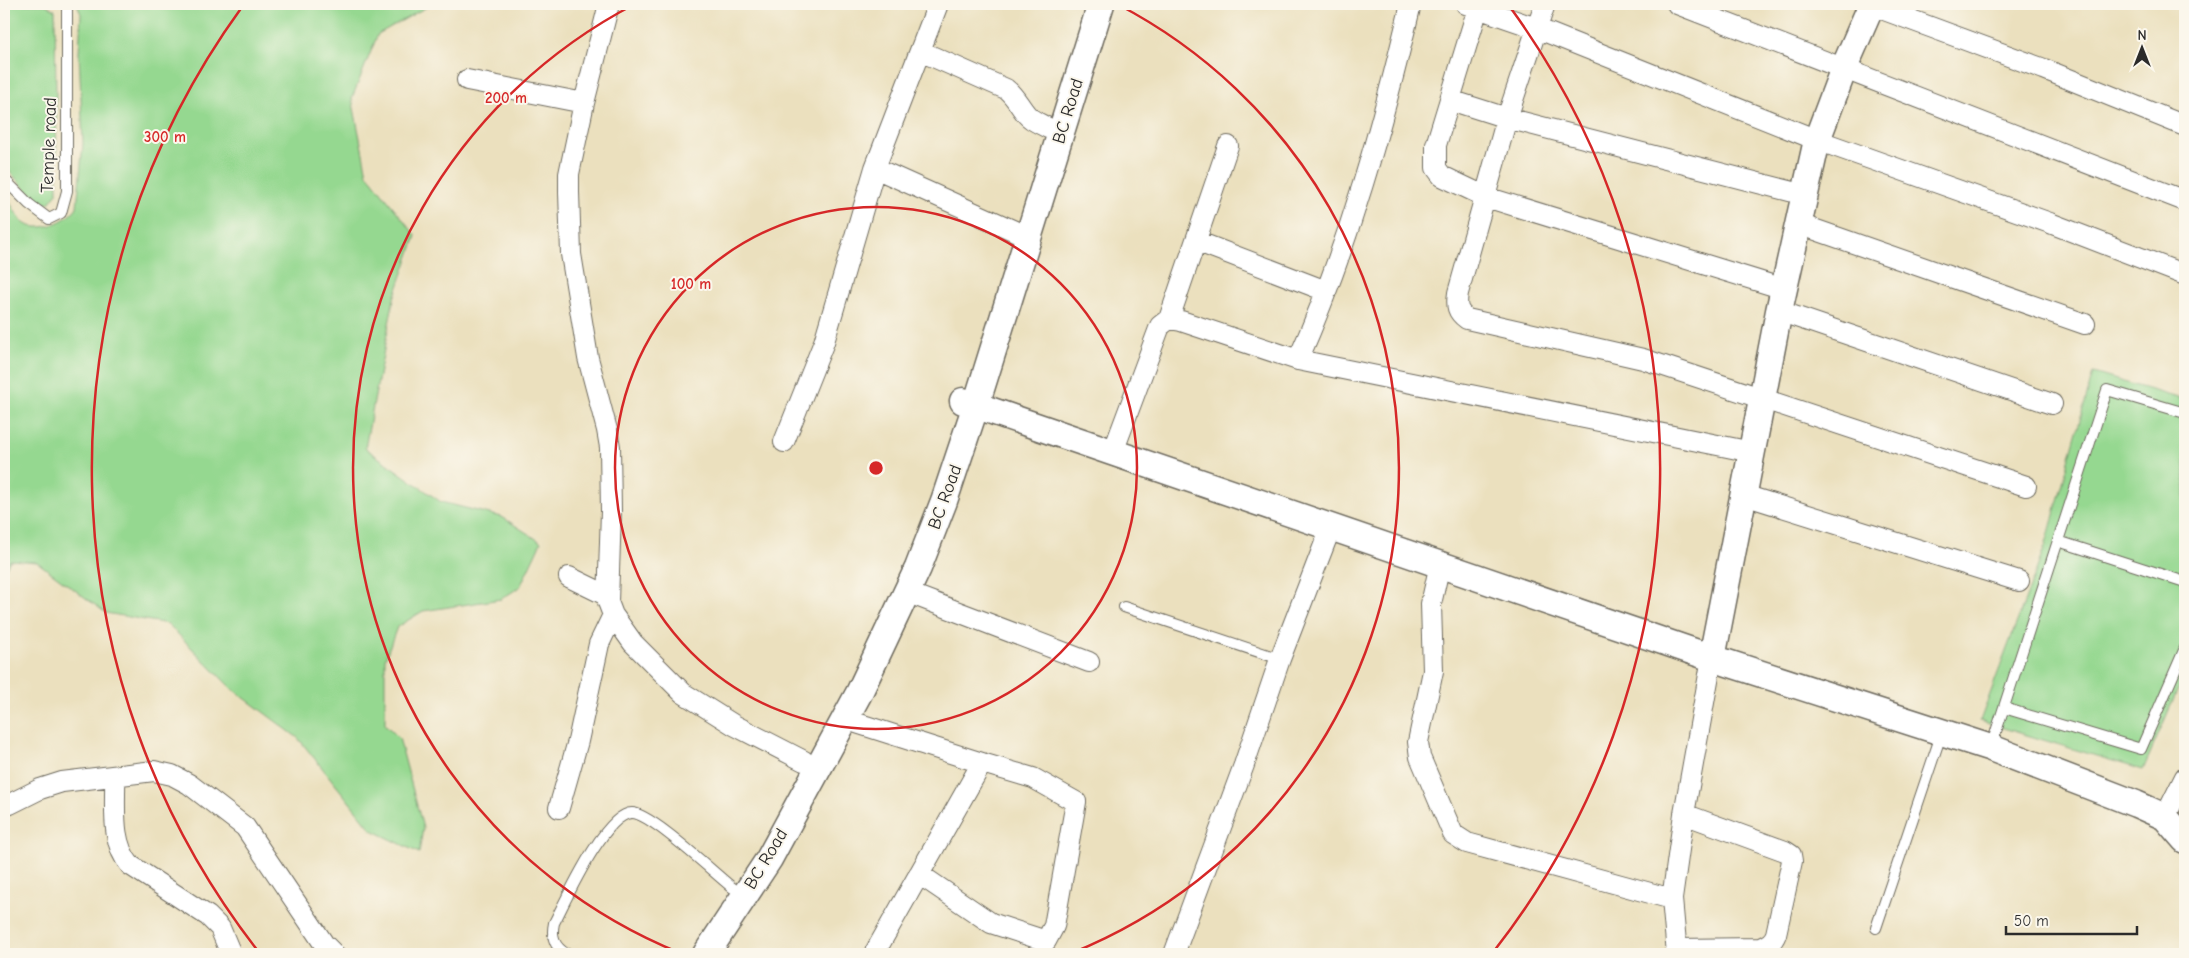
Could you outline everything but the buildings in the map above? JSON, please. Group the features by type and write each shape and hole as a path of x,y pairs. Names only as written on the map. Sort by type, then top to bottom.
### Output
{"street":[{"path":"559,808 578,741 599,644 610,606 610,447 588,358 570,254 569,174 584,103 609,4"},
{"path":"784,442 824,342 875,168 938,4"},
{"name":"BC Road","path":"692,954 755,853 804,761 838,716 859,693 906,592 944,501 969,403 1083,4"},
{"name":"BC Road","path":"706,954 769,858 838,716 905,563 969,403 1101,4"},
{"path":"1298,360 1356,211 1388,100 1411,4"},
{"path":"1545,4 1507,118 1458,294 1456,306 1460,314 1467,320 1643,358 1762,400 2026,486"},
{"path":"1678,4 2185,201"},
{"path":"1684,814 1785,851 1790,855 1792,861 1773,941 1760,948 1677,952 1672,899 1684,814 1712,658 1782,300 1817,140 1871,4 2044,69 2185,126"},
{"path":"2052,404 1782,300 1486,197 1442,176 1436,168 1436,145 1450,100 1472,6 1536,28 1817,140 1996,203 2185,275"},
{"path":"920,51 1006,89 1015,95 1026,114 1032,120 1048,128"},
{"path":"467,80 584,103"},
{"path":"1450,100 1507,118 1806,194"},
{"path":"1113,452 1160,326 1169,319 1228,146"},
{"path":"875,168 1017,232"},
{"path":"1799,224 2085,324"},
{"path":"1196,241 1326,291"},
{"path":"1169,319 1181,321 1298,360 1752,452"},
{"path":"969,403 1712,658 1991,748 2165,817 2185,840"},
{"path":"1744,495 2019,581"},
{"path":"1174,954 1244,765 1280,659 1331,527"},
{"path":"1440,564 1431,604 1433,671 1418,742 1420,757 1453,834 1467,843 1672,899"},
{"path":"569,577 610,606 633,643 683,693 734,726 804,761"},
{"path":"906,592 1089,662"},
{"path":"838,716 1033,778 1076,802 1054,926 1046,941 991,923 919,874"},
{"path":"874,954 982,763"},
{"path":"4,806 40,788 62,782 154,772 172,775 189,784 244,827 324,944 334,954"},
{"path":"115,776 117,841 121,855 130,865 208,916 220,928 231,954"},
{"path":"2165,817 2185,777"}],"lane":[{"name":"Temple road","path":"4,179 29,204 49,219 61,213 67,191 67,7 65,4"},
{"path":"1991,748 2106,390 2185,413"},
{"path":"2058,541 2185,582"},
{"path":"1124,607 1280,659"},
{"path":"2004,708 2142,750 2185,648"},
{"path":"1876,928 1942,732"},
{"path":"567,954 560,950 554,942 552,932 554,923 590,854 620,817 631,813 650,819 733,888"}],"green space":[{"path":"4,4 45,4 55,10 57,193 49,203 38,204 4,165"},
{"path":"77,4 432,4 378,34 352,98 367,174 416,236 394,298 365,448 441,502 502,517 541,542 520,587 501,599 423,611 397,627 385,659 385,724 399,738 423,828 419,853 372,830 298,738 231,688 168,624 106,613 37,562 10,560 4,572 4,194 22,221 30,226 37,227 53,224 67,217 77,207 83,143 79,53 81,14"},
{"path":"2093,373 2185,400 2185,673 2143,770 1980,721 2046,544"}]}
